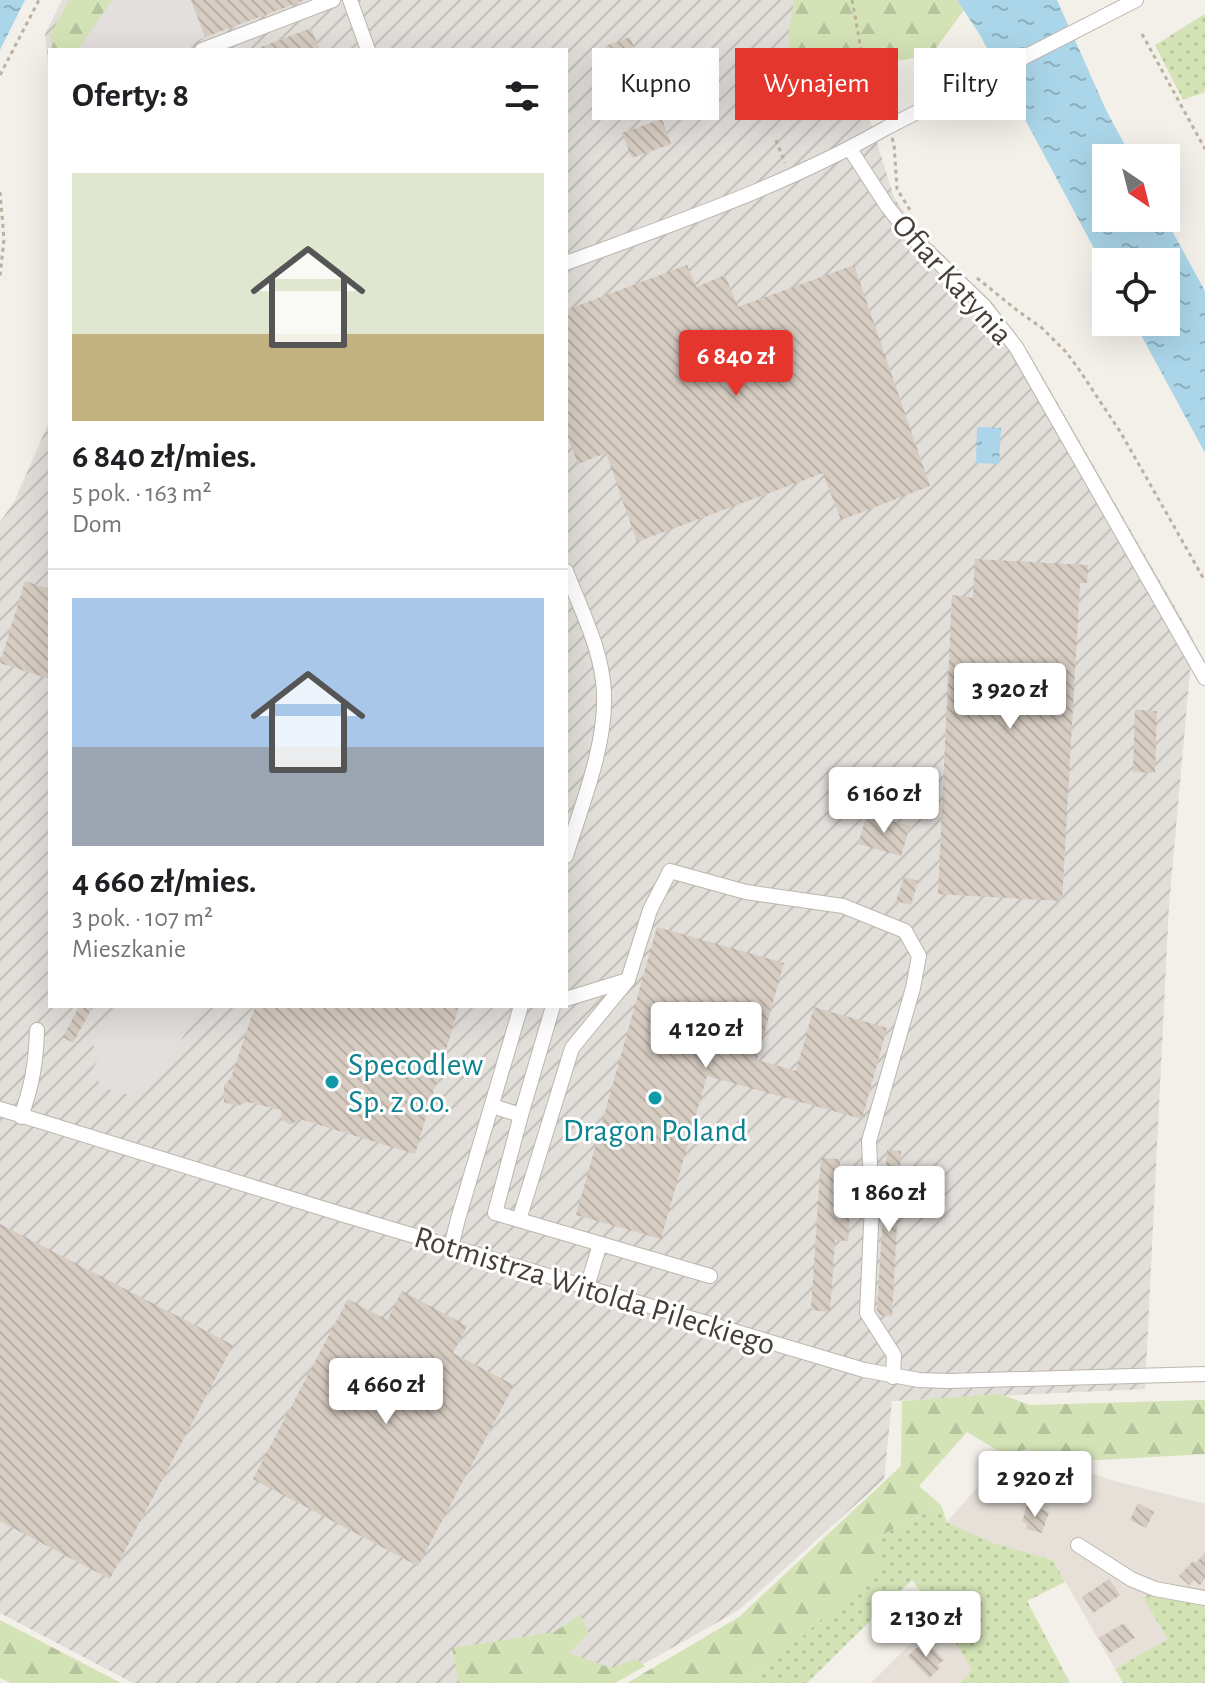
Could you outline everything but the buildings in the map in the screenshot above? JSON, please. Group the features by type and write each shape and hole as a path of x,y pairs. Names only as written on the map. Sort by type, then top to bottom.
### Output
{"street":[{"path":"207,48 333,0"},
{"path":"350,0 367,48"},
{"path":"568,262 791,177 1136,0"},
{"name":"Ofiar Katynia","path":"850,149 910,235 984,306 1016,347 1205,678"},
{"path":"568,576 599,660 604,694 595,760 568,849"},
{"path":"519,1220 572,1048 628,980 650,910 670,871 746,892 843,906 905,931 919,956 913,988 869,1141 872,1205 867,1313 894,1355 893,1377"},
{"path":"568,998 628,980"},
{"path":"451,1247 520,1008"},
{"path":"552,1008 495,1213 710,1276"},
{"path":"21,1117 32,1085 37,1030"},
{"path":"492,1106 521,1115"},
{"name":"Rotmistrza Witolda Pileckiego","path":"0,1109 451,1247 893,1377 948,1381 1205,1374"},
{"path":"587,1287 600,1244"},
{"path":"1078,1545 1131,1579 1155,1589 1205,1598"}],"path":[{"path":"0,75 39,0"},
{"path":"852,0 862,48"},
{"path":"1142,34 1205,149"},
{"path":"891,137 897,189 909,210"},
{"path":"776,140 791,177"},
{"path":"0,192 4,239 0,276"},
{"path":"975,277 1042,328 1066,352 1121,433 1205,581"}],"shaded area":[{"path":"62,0 832,0 847,48 735,48 735,120 870,120 894,197 913,225 992,302 1029,353 1193,638 1169,905 1145,1389 892,1401 884,1479 739,1610 610,1683 133,1683 0,1613 0,522 14,502 48,425 48,1008 568,1008 568,48 48,48 48,64 45,34"},
{"path":"112,0 191,0 205,37 178,48 79,48"},
{"path":"115,1008 201,1008 162,1071 135,1093 114,1092 89,1075 101,1055 93,1046"},
{"path":"1027,1449 1107,1479 1205,1504 1205,1599 1143,1598 1168,1639 1115,1669 1053,1560 994,1543 946,1523 1005,1455"},
{"path":"939,1615 972,1670 960,1683 871,1683"}],"green space":[{"path":"69,0 112,0 79,48 53,48 50,35"},
{"path":"794,0 957,0 964,10 936,48 914,48 914,58 898,61 898,48 789,48"},
{"path":"1205,14 1205,92 1183,100 1155,45"},
{"path":"1000,1394 1030,1405 1205,1400 1205,1454 1063,1462 1027,1449 1005,1455 967,1432 919,1486 941,1505 878,1537 882,1566 770,1665 738,1683 627,1683 739,1617 901,1466 902,1401"},
{"path":"941,1505 947,1523 994,1543 1053,1560 1065,1582 1027,1601 1070,1683 960,1683 972,1670 939,1615 912,1580 807,1683 738,1683 770,1665 878,1537"},
{"path":"1154,1591 1205,1599 1205,1683 1123,1683 1115,1669 1168,1639 1143,1598"},
{"path":"580,1615 589,1633 569,1653 611,1668 637,1659 645,1666 615,1683 459,1683 452,1648 554,1632"},
{"path":"0,1620 121,1683 11,1683 0,1678"}],"water":[{"path":"0,0 25,0 0,50"},
{"path":"957,0 1057,0 1124,144 1092,144 1092,232 1173,232 1205,291 1205,453 1142,336 1180,336 1180,248 1094,248 1025,120 1026,48 987,48"},
{"path":"977,427 1001,428 999,464 976,463"}],"place":[{"name":"Specodlew Sp. z o.o.","path":"332,1082"},
{"name":"Dragon Poland","path":"655,1098"}]}
